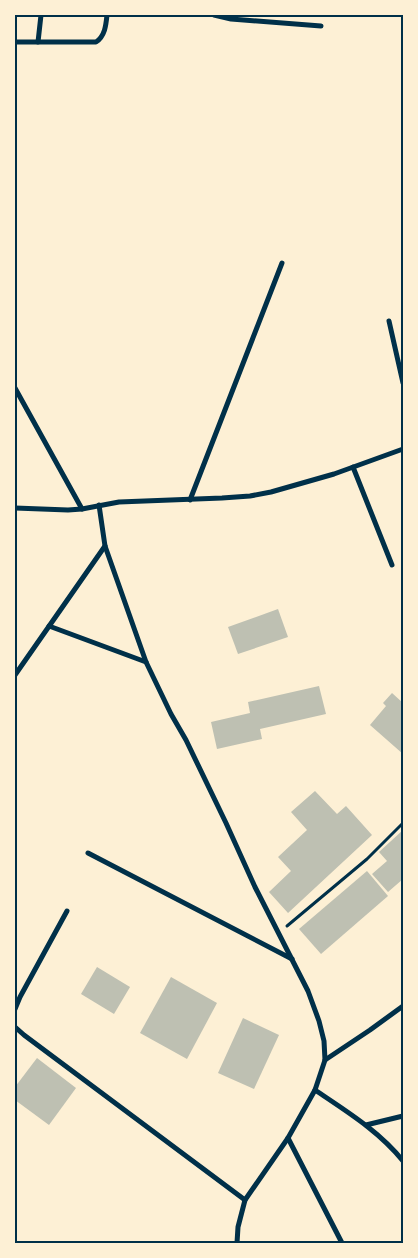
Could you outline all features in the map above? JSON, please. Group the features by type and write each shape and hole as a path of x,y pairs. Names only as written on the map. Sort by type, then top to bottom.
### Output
{"street":[{"path":"38,42 41,15"},
{"path":"15,42 96,42 101,39 107,15"},
{"path":"214,15 240,20 321,26"},
{"path":"190,500 282,263"},
{"path":"389,321 403,383"},
{"path":"15,388 82,510"},
{"path":"15,508 82,510 120,502 240,497 270,492 334,474 403,449"},
{"path":"353,467 392,565"},
{"path":"99,505 105,546 146,662 170,714 186,740 255,887 308,991 324,1041 326,1060 315,1090 288,1138 245,1200 238,1227 238,1243"},
{"path":"15,675 105,546"},
{"path":"50,626 146,662"},
{"path":"88,853 292,959"},
{"path":"15,1009 67,911"},
{"path":"326,1060 403,1006"},
{"path":"15,1026 245,1200"},
{"path":"315,1090 366,1125 392,1148 403,1161"},
{"path":"366,1125 403,1116"},
{"path":"288,1138 342,1243"}],"path":[{"path":"278,933 359,865 403,823"}],"building":[{"path":"278,609 288,637 238,654 228,627"},
{"path":"319,686 326,714 260,729 262,739 217,749 211,722 250,713 248,702"},
{"path":"392,693 403,703 403,754 370,725 386,706 383,703"},
{"path":"315,791 337,814 346,806 372,835 288,913 269,892 291,871 278,857 307,830 291,812"},
{"path":"403,830 403,879 388,892 372,874 387,861 379,852"},
{"path":"367,871 388,896 321,954 299,929"},
{"path":"97,967 130,987 114,1014 81,994"},
{"path":"171,977 217,1003 187,1059 140,1033"},
{"path":"243,1018 279,1035 254,1089 218,1073"},
{"path":"37,1058 76,1088 49,1125 15,1100 15,1087"}]}
